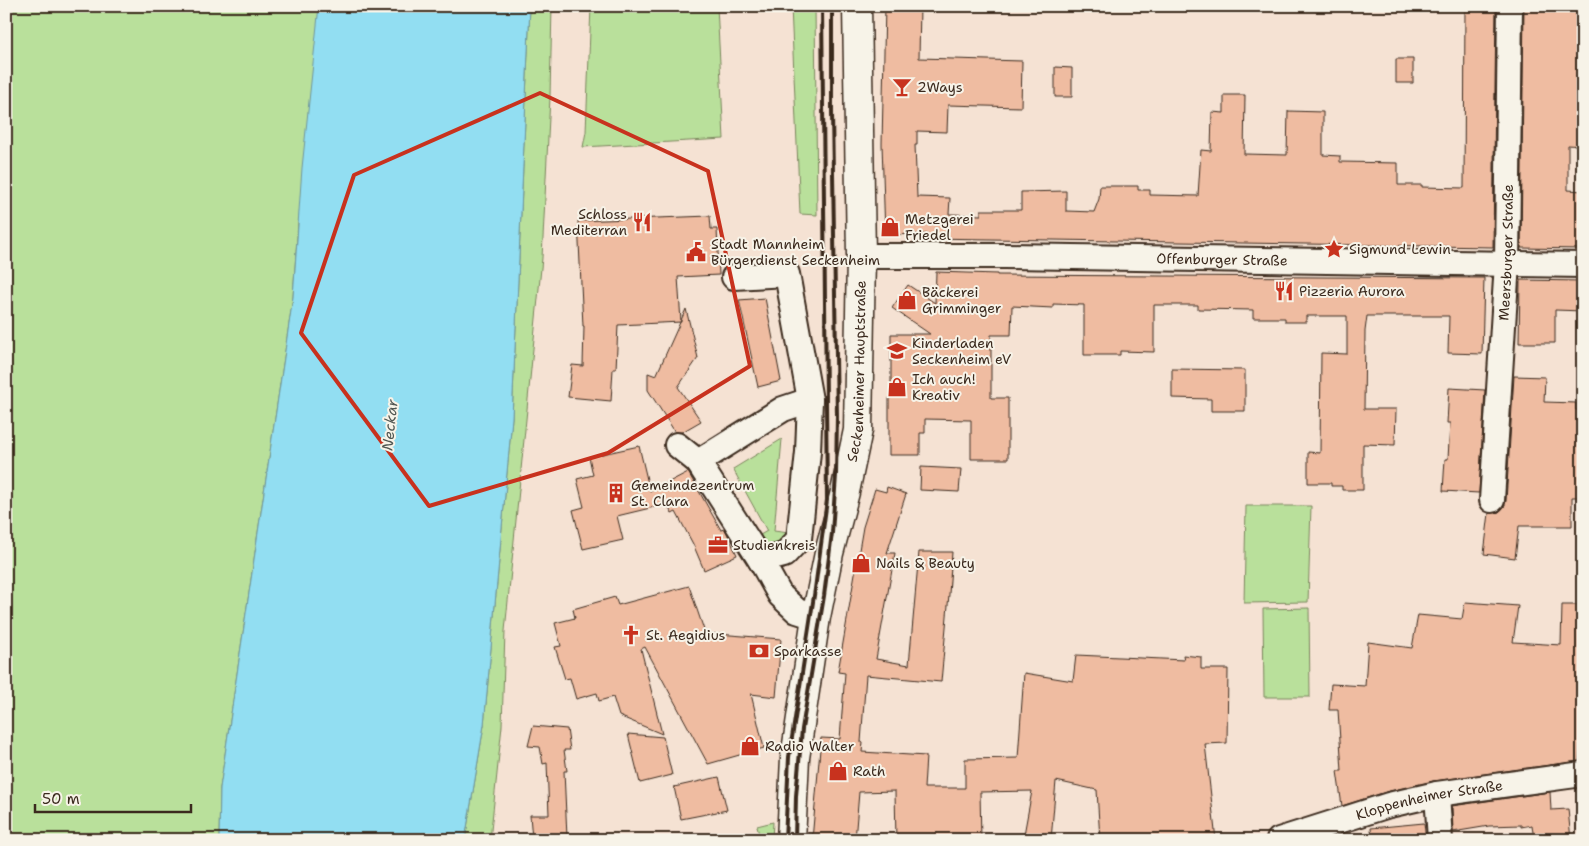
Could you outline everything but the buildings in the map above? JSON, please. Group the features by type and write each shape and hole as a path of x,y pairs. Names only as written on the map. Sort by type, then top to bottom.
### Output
{"main road":[{"name":"Seckenheimer Hauptstraße","path":"791,840 795,758 816,618 858,430 861,256 858,6"}],"street":[{"name":"Meersburger Straße","path":"1492,500 1507,263 1510,6"},
{"name":"Offenburger Straße","path":"861,256 1004,256 1583,264"},
{"path":"734,277 787,274 810,400 808,452 798,539 784,555 761,561"},
{"path":"698,462 783,409 810,400"},
{"path":"676,445 698,462 761,561 780,595 796,611 816,618"},
{"path":"798,539 829,553"},
{"name":"Kloppenheimer Straße","path":"1279,840 1389,805 1437,794 1583,774"},
{"path":"1437,794 1440,840"}],"highlighted area":[{"path":"540,93 708,171 750,366 608,453 429,506 301,333 354,175"}],"green space":[{"path":"6,6 441,6 298,222 293,297 220,788 219,840 6,840"},
{"path":"530,6 552,6 550,97 542,258 505,631 502,726 490,840 465,840 484,725 512,418"},
{"path":"591,6 717,6 724,139 583,147 586,132"},
{"path":"791,6 815,6 817,215 800,214"},
{"path":"782,439 774,531 789,533 776,547 760,542 755,538 767,531 733,469"},
{"path":"1246,506 1311,506 1308,602 1244,603"},
{"path":"1309,608 1310,697 1264,697 1263,609"},
{"path":"773,822 772,840 760,840 757,826"}],"water":[{"name":"Neckar","path":"319,6 530,6 512,418 484,725 465,840 219,840 220,788 293,297 302,168"}],"railway":[{"path":"785,840 789,757 827,500 822,6"},
{"path":"795,840 796,796 802,729 824,596 832,533 836,475 837,416 832,6"}],"place":[{"name":"2Ways","path":"902,87"},
{"name":"Schloss Mediterran","path":"642,222"},
{"name":"Metzgerei Friedel","path":"890,227"},
{"name":"Sigmund Lewin","path":"1334,249"},
{"name":"Stadt Mannheim Bürgerdienst Seckenheim","path":"696,252"},
{"name":"Pizzeria Aurora","path":"1284,291"},
{"name":"Bäckerei Grimminger","path":"907,300"},
{"name":"Kinderladen Seckenheim eV","path":"897,351"},
{"name":"Ich auch! Kreativ","path":"897,387"},
{"name":"Gemeindezentrum St. Clara","path":"616,493"},
{"name":"Studienkreis","path":"718,545"},
{"name":"Nails & Beauty","path":"861,563"},
{"name":"St. Aegidius","path":"631,635"},
{"name":"Sparkasse","path":"759,651"},
{"name":"Radio Walter","path":"750,746"},
{"name":"Rath","path":"838,771"}]}
